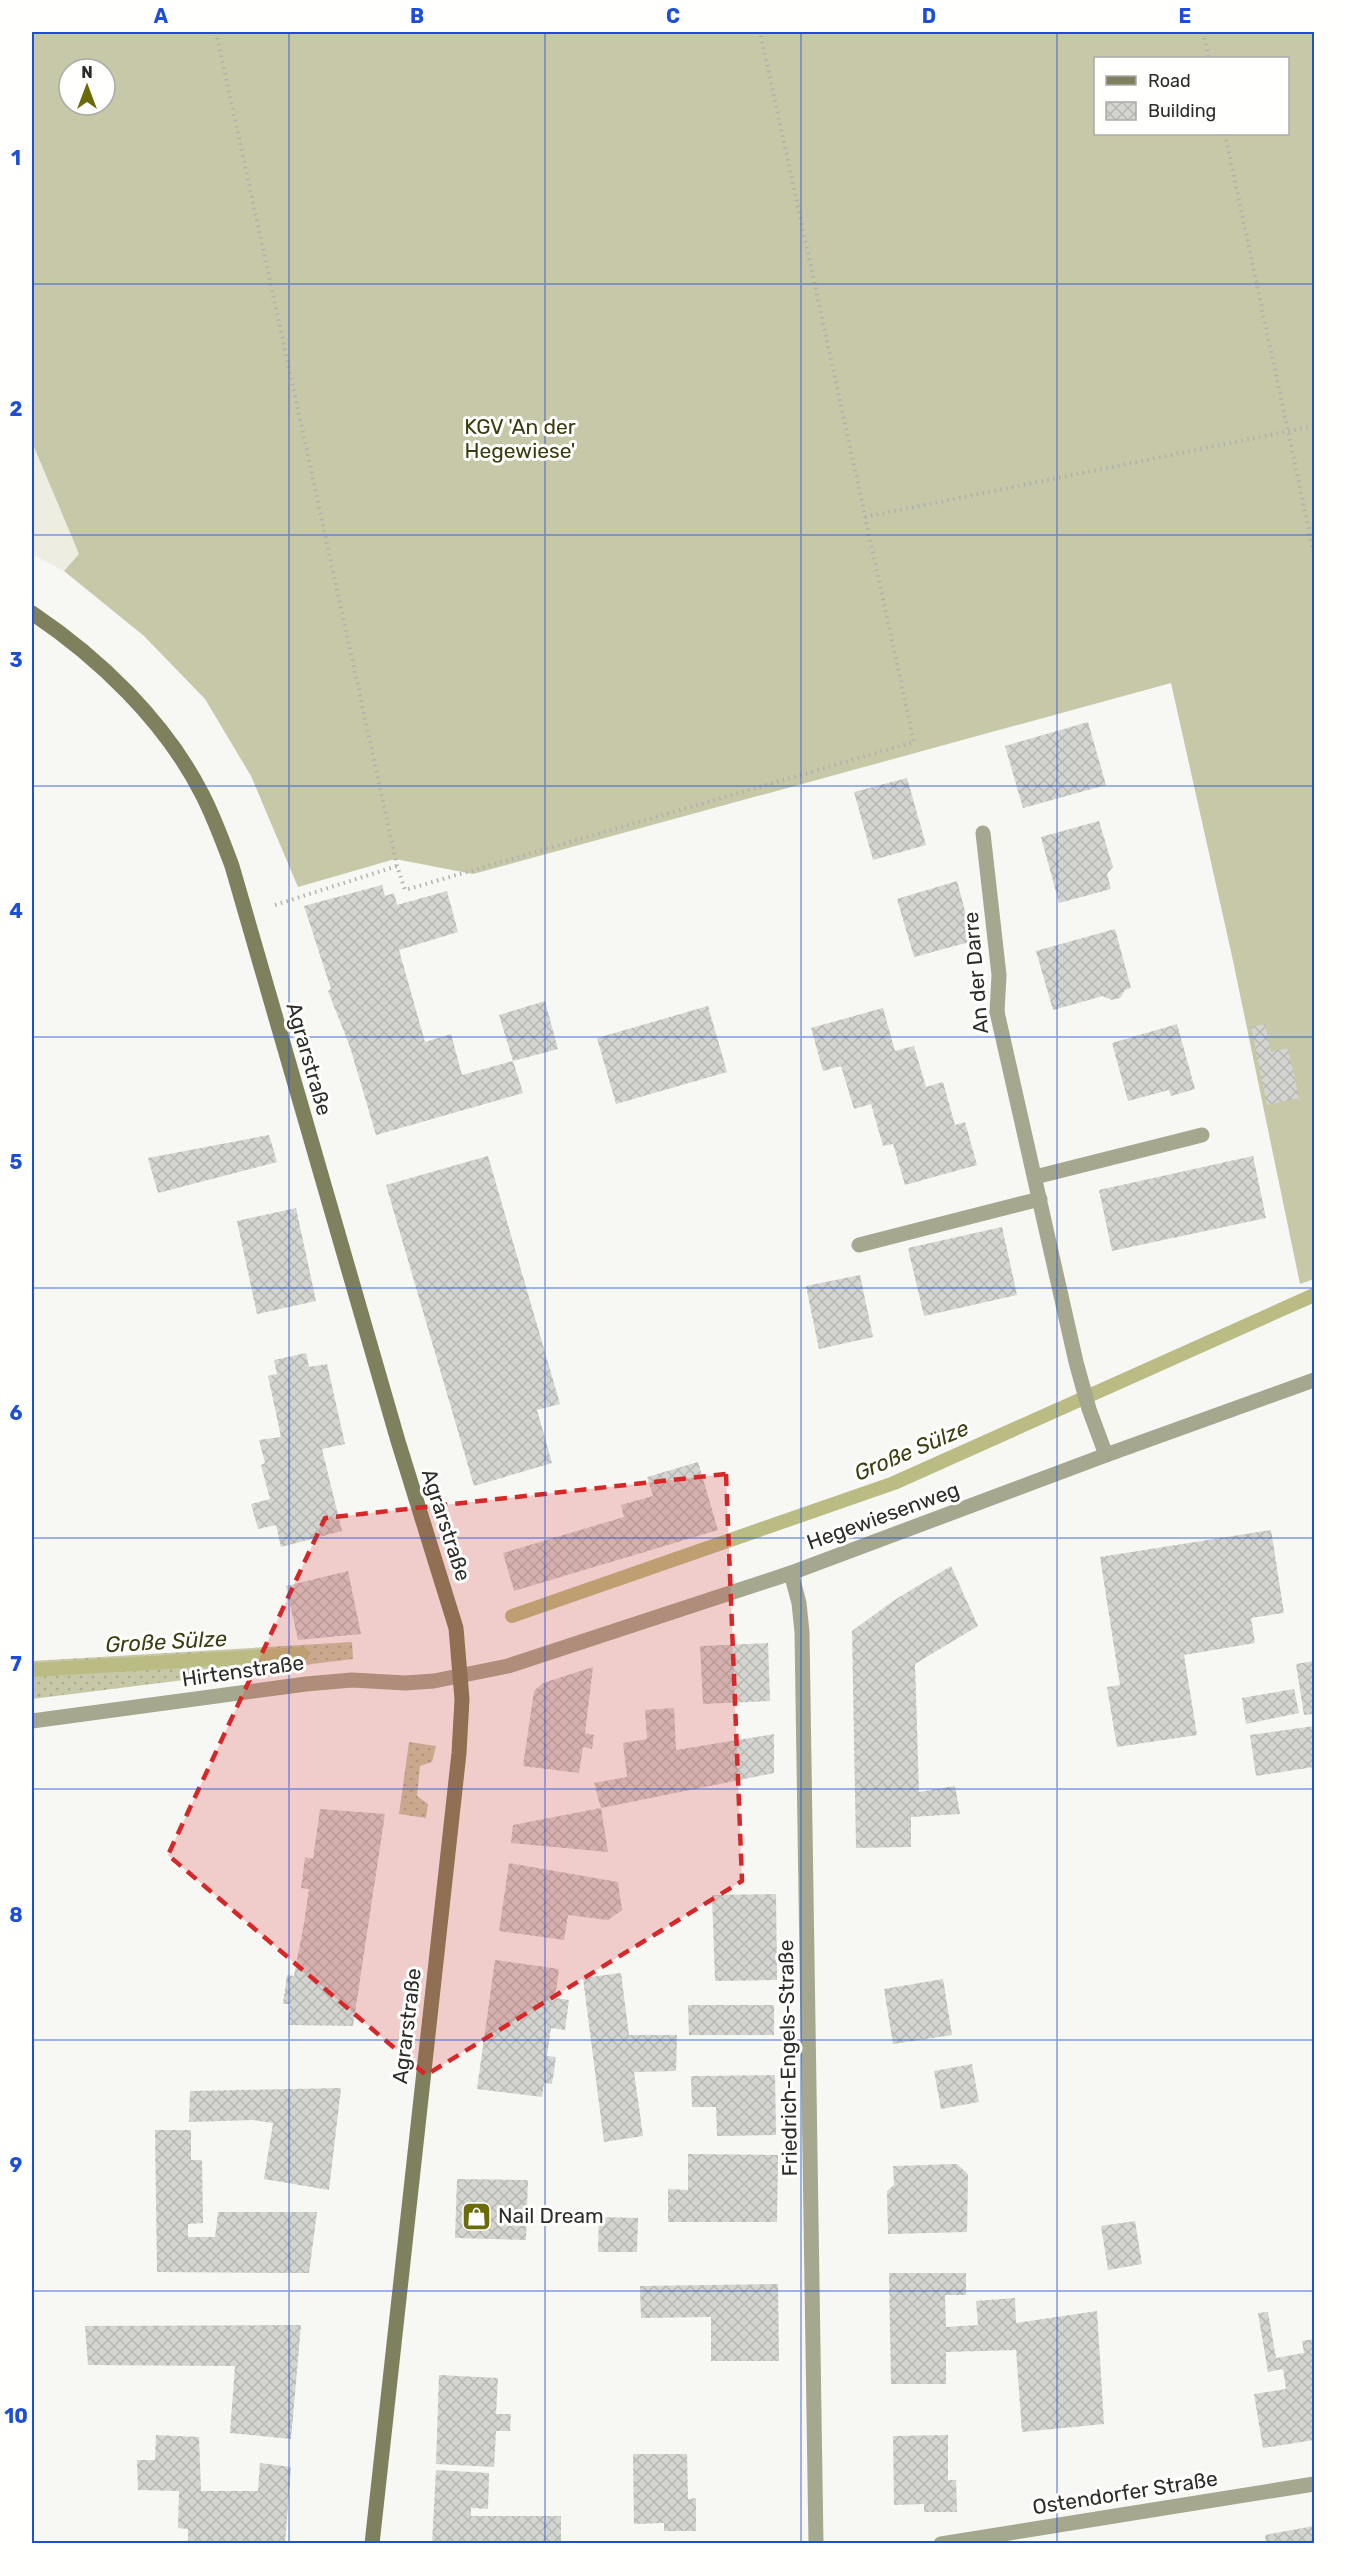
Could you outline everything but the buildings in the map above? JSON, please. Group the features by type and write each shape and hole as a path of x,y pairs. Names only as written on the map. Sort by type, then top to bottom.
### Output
{"main road":[{"name":"Agrarstraße","path":"32,613 85,651 112,676 159,730 181,759 202,793 218,828 232,866 398,1441 456,1628 462,1677 458,1764 372,2544"}],"street":[{"name":"An der Darre","path":"983,833 999,975 997,1012 1076,1362 1089,1409 1106,1455"},
{"path":"1035,1178 1202,1135"},
{"path":"859,1245 1040,1198"},
{"name":"Hegewiesenweg","path":"462,1677 527,1661 791,1573 1314,1380"},
{"name":"Friedrich-Engels-Straße","path":"791,1573 799,1603 802,1632 816,2544"},
{"name":"Hirtenstraße","path":"32,1721 317,1683 352,1680 405,1683 462,1677"},
{"name":"Ostendorfer Straße","path":"941,2544 1314,2484"}],"path":[{"path":"216,32 397,866 405,890 915,742 759,32"},
{"path":"1203,32 1209,57"},
{"path":"1225,135 1314,554"},
{"path":"865,517 1314,426"},
{"path":"245,915 397,866"}],"highlighted area":[{"path":"726,1474 742,1881 426,2075 168,1855 325,1518"}],"shaded area":[{"path":"32,442 79,554 64,571 32,554"}],"green space":[{"name":"KGV 'An der Hegewiese'","path":"32,32 1314,32 1314,1279 1300,1284 1232,956 1171,683 473,874 395,859 298,887 251,776 205,699 144,636 64,571 79,554 32,442"},
{"path":"352,1642 353,1659 32,1699 32,1661"},
{"path":"409,1742 436,1746 432,1762 420,1766 417,1796 428,1804 426,1818 399,1814"}],"waterway":[{"name":"Große Sülze","path":"512,1616 894,1483 1314,1295"},
{"name":"Große Sülze","path":"32,1670 302,1654"}],"place":[{"name":"Nail Dream","path":"477,2216"}]}
